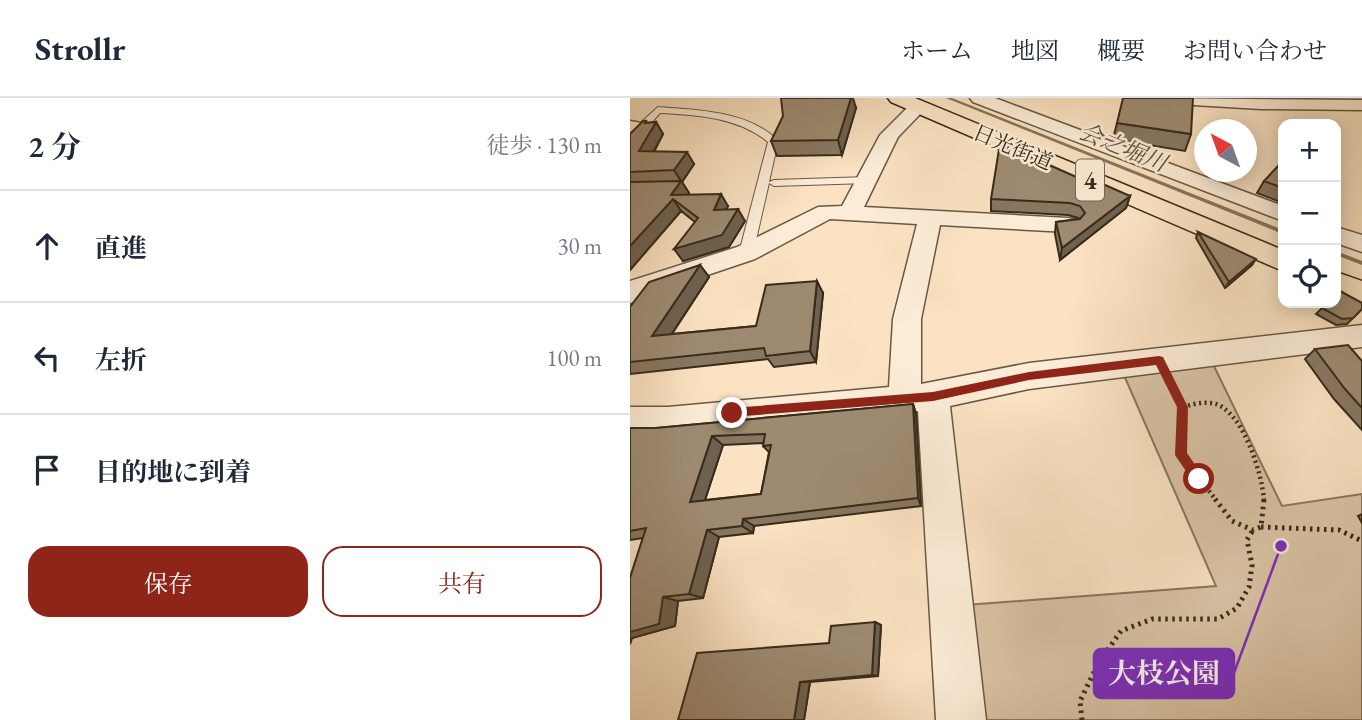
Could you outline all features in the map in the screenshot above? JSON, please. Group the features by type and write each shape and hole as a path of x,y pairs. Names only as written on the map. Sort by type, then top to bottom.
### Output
{"highway":[{"name":"日光街道","path":"908,102 1072,165 1278,259"},
{"path":"1341,284 1362,293"}],"street":[{"path":"979,98 1098,146 1278,212"},
{"path":"1159,98 1362,105"},
{"path":"849,214 908,102"},
{"path":"1072,165 1098,146"},
{"path":"632,290 746,253 826,212 1068,225"},
{"path":"930,219 907,319 961,720"},
{"path":"1341,236 1362,244"},
{"path":"630,421 668,421 732,413 919,398 1029,376 1180,361 1362,336"}],"lane":[{"path":"634,132 658,110 720,117 764,130 773,141 746,253"},
{"path":"774,183 868,180"}],"path":[{"path":"1180,361 1183,407 1181,455 1232,522 1253,530"},
{"path":"1183,407 1198,402 1208,403 1221,407 1235,419 1261,477 1264,498 1261,527"},
{"path":"1080,719 1080,701 1099,662 1121,631 1152,619 1218,619 1237,608 1249,587 1252,565 1247,540 1253,530 1261,527 1339,530 1362,541"}],"shaded area":[{"path":"1212,362 1282,506 1362,494 1362,720 978,720 966,605 1216,586 1123,373"}],"building":[{"path":"781,98 851,98 838,140 771,141 783,116"},
{"path":"1123,98 1193,98 1191,134 1117,123"},
{"path":"643,121 656,122 639,151 687,152 674,170 630,172 630,134"},
{"path":"1000,143 1092,184 1096,181 1130,196 1062,248 1056,222 1080,219 1085,213 1080,206 1070,203 991,199"},
{"path":"1278,166 1278,186 1264,181"},
{"path":"681,181 671,195 721,194 714,210 738,209 722,235 674,249 698,218 673,199 630,246 630,182"},
{"path":"1198,232 1256,259 1229,282"},
{"path":"700,265 652,336 756,326 766,285 817,281 810,351 766,356 764,348 630,362 630,307 649,282"},
{"path":"1341,292 1362,303 1362,309 1353,318 1342,319 1322,308 1341,308"},
{"path":"1348,345 1362,361 1362,408 1315,349"},
{"path":"913,404 918,498 743,519 742,526 707,530 689,594 663,597 659,624 630,632 630,578 646,528 630,531 630,428 656,428","holes":["765,434 763,446 771,445 761,494 690,502 712,436"]},
{"path":"875,622 872,675 800,682 794,720 678,720 697,653 829,643 831,626"}],"waterway":[{"name":"会之堀川","path":"948,98 1278,230"},
{"name":"会之堀川","path":"1341,255 1362,263"}],"place":[{"name":"大枝公園","path":"1281,546"}],"route":[{"path":"732,413 933,396 1029,376 1159,360 1183,407 1181,455 1199,479"}]}
